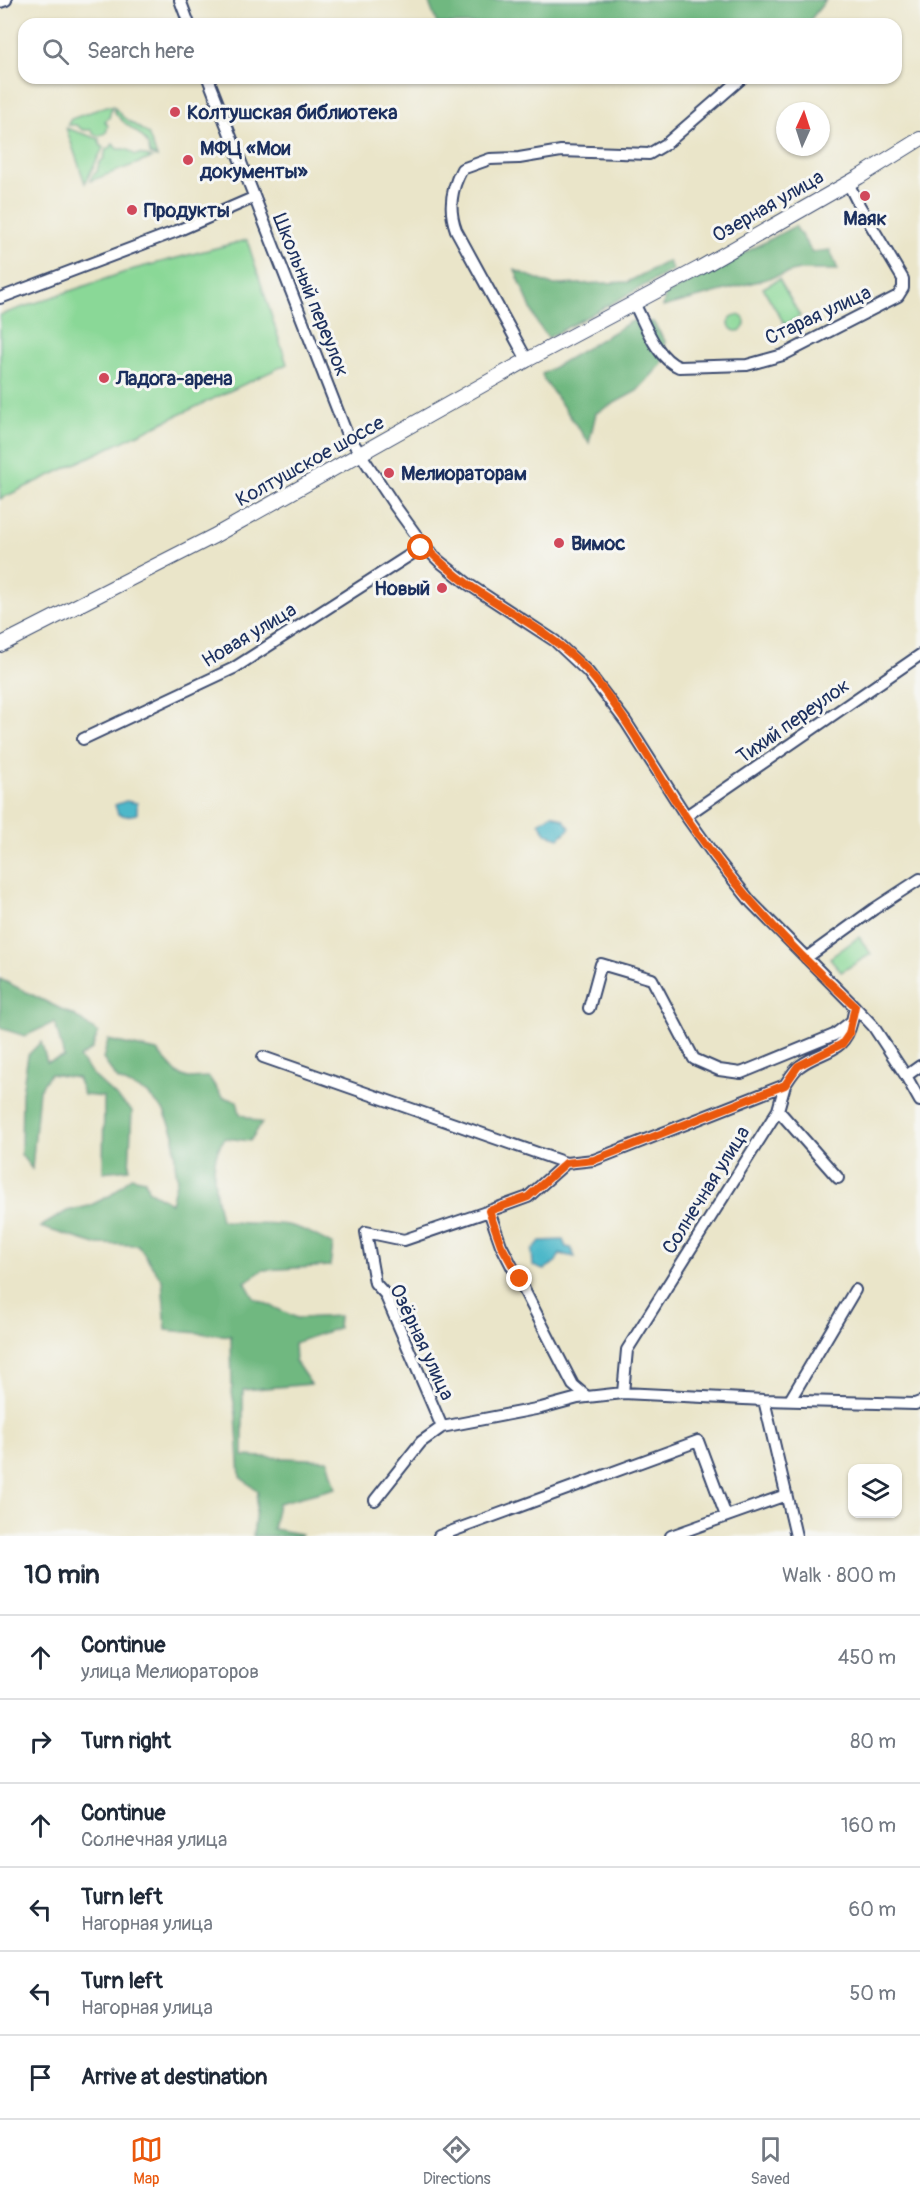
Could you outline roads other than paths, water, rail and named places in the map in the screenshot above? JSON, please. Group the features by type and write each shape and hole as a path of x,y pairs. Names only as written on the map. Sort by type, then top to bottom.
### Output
{"main road":[{"name":"Озерная улица","path":"634,303 700,268 920,139"},
{"name":"Колтушское шоссе","path":"0,645 214,536 527,360 634,303"}],"street":[{"path":"0,2 6,0"},
{"path":"180,0 187,18"},
{"name":"Школьный переулок","path":"210,84 346,432 424,546 468,584 555,641 588,672 626,722 686,816 751,902 873,1026 920,1101"},
{"path":"527,360 456,230 451,215 454,184 462,169 490,159 519,158 561,152 649,154 666,144 735,84"},
{"name":"Старая улица","path":"634,303 662,354 669,363 679,367 747,365 791,352 898,296 903,288 903,279 848,183"},
{"path":"0,298 177,231 254,198"},
{"name":"Новая улица","path":"83,739 234,668 424,546"},
{"name":"Тихий переулок","path":"686,816 920,655"},
{"path":"806,958 920,879"},
{"path":"590,1008 601,964 652,979 694,1059 719,1070 741,1073 834,1035 852,1021"},
{"path":"785,1085 798,1066 842,1044 849,1034 855,1006"},
{"path":"263,1057 566,1163 528,1197 489,1211 501,1245 573,1385 587,1397"},
{"path":"906,1076 920,1066"},
{"name":"Солнечная улица","path":"623,1393 627,1350 778,1110 785,1085"},
{"name":"Солнечная улица","path":"566,1163 594,1160 785,1085"},
{"path":"778,1110 838,1178"},
{"name":"Озёрная улица","path":"489,1211 404,1240 366,1232 375,1283 385,1294 442,1427 587,1397 623,1393 764,1400 915,1404 920,1402"},
{"path":"790,1400 855,1290"},
{"path":"764,1400 796,1536"},
{"path":"375,1500 421,1442 442,1427"},
{"path":"439,1536 698,1441 726,1516"},
{"path":"671,1536 786,1495"}],"water":[{"path":"126,801 137,803 137,814 126,816 118,814 115,805"},
{"path":"552,814 564,820 570,828 559,838 547,834 539,823"},
{"path":"563,1240 566,1247 571,1248 575,1257 560,1254 555,1263 543,1270 533,1266 532,1251 540,1241"}],"place":[{"name":"Колтушская библиотека","path":"175,112"},
{"name":"МФЦ «Мои документы»","path":"188,160"},
{"name":"Маяк","path":"865,196"},
{"name":"Продукты","path":"132,210"},
{"name":"Ладога-арена","path":"104,378"},
{"name":"Мелиораторам","path":"389,473"},
{"name":"Вимос","path":"559,543"},
{"name":"Новый","path":"442,588"}]}
